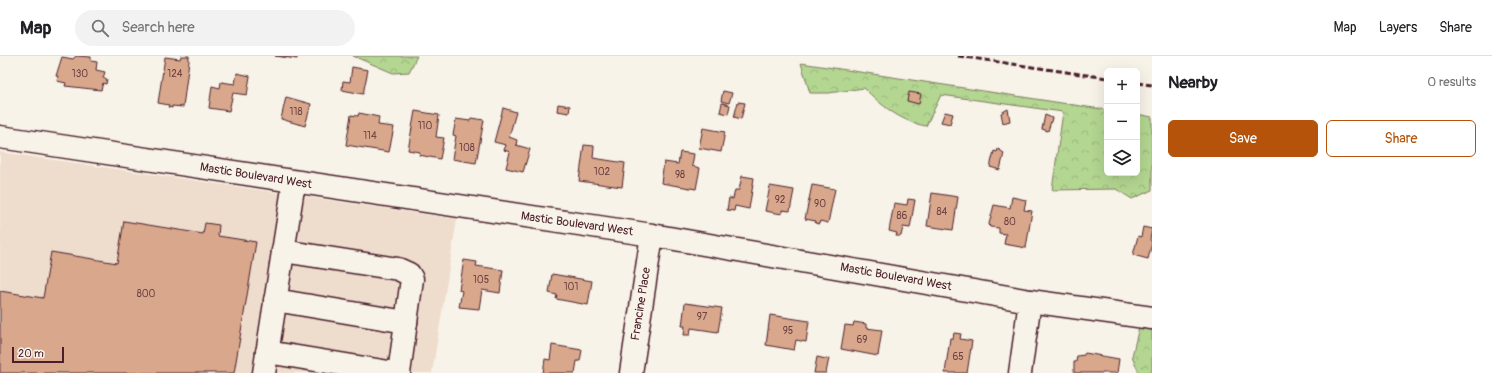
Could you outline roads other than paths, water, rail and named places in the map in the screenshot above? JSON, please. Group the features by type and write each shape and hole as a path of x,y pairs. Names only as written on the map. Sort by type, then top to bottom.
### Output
{"street":[{"name":"Mastic Boulevard West","path":"0,137 652,235 1030,301 1152,318"},
{"path":"294,182 265,363 395,373"},
{"name":"Francine Place","path":"631,373 652,235"},
{"path":"283,251 398,269 409,274 412,279 399,373"},
{"path":"275,300 406,322"},
{"path":"1020,373 1030,301"}],"railway":[{"path":"958,56 1104,78"},
{"path":"1140,83 1152,85"}]}
